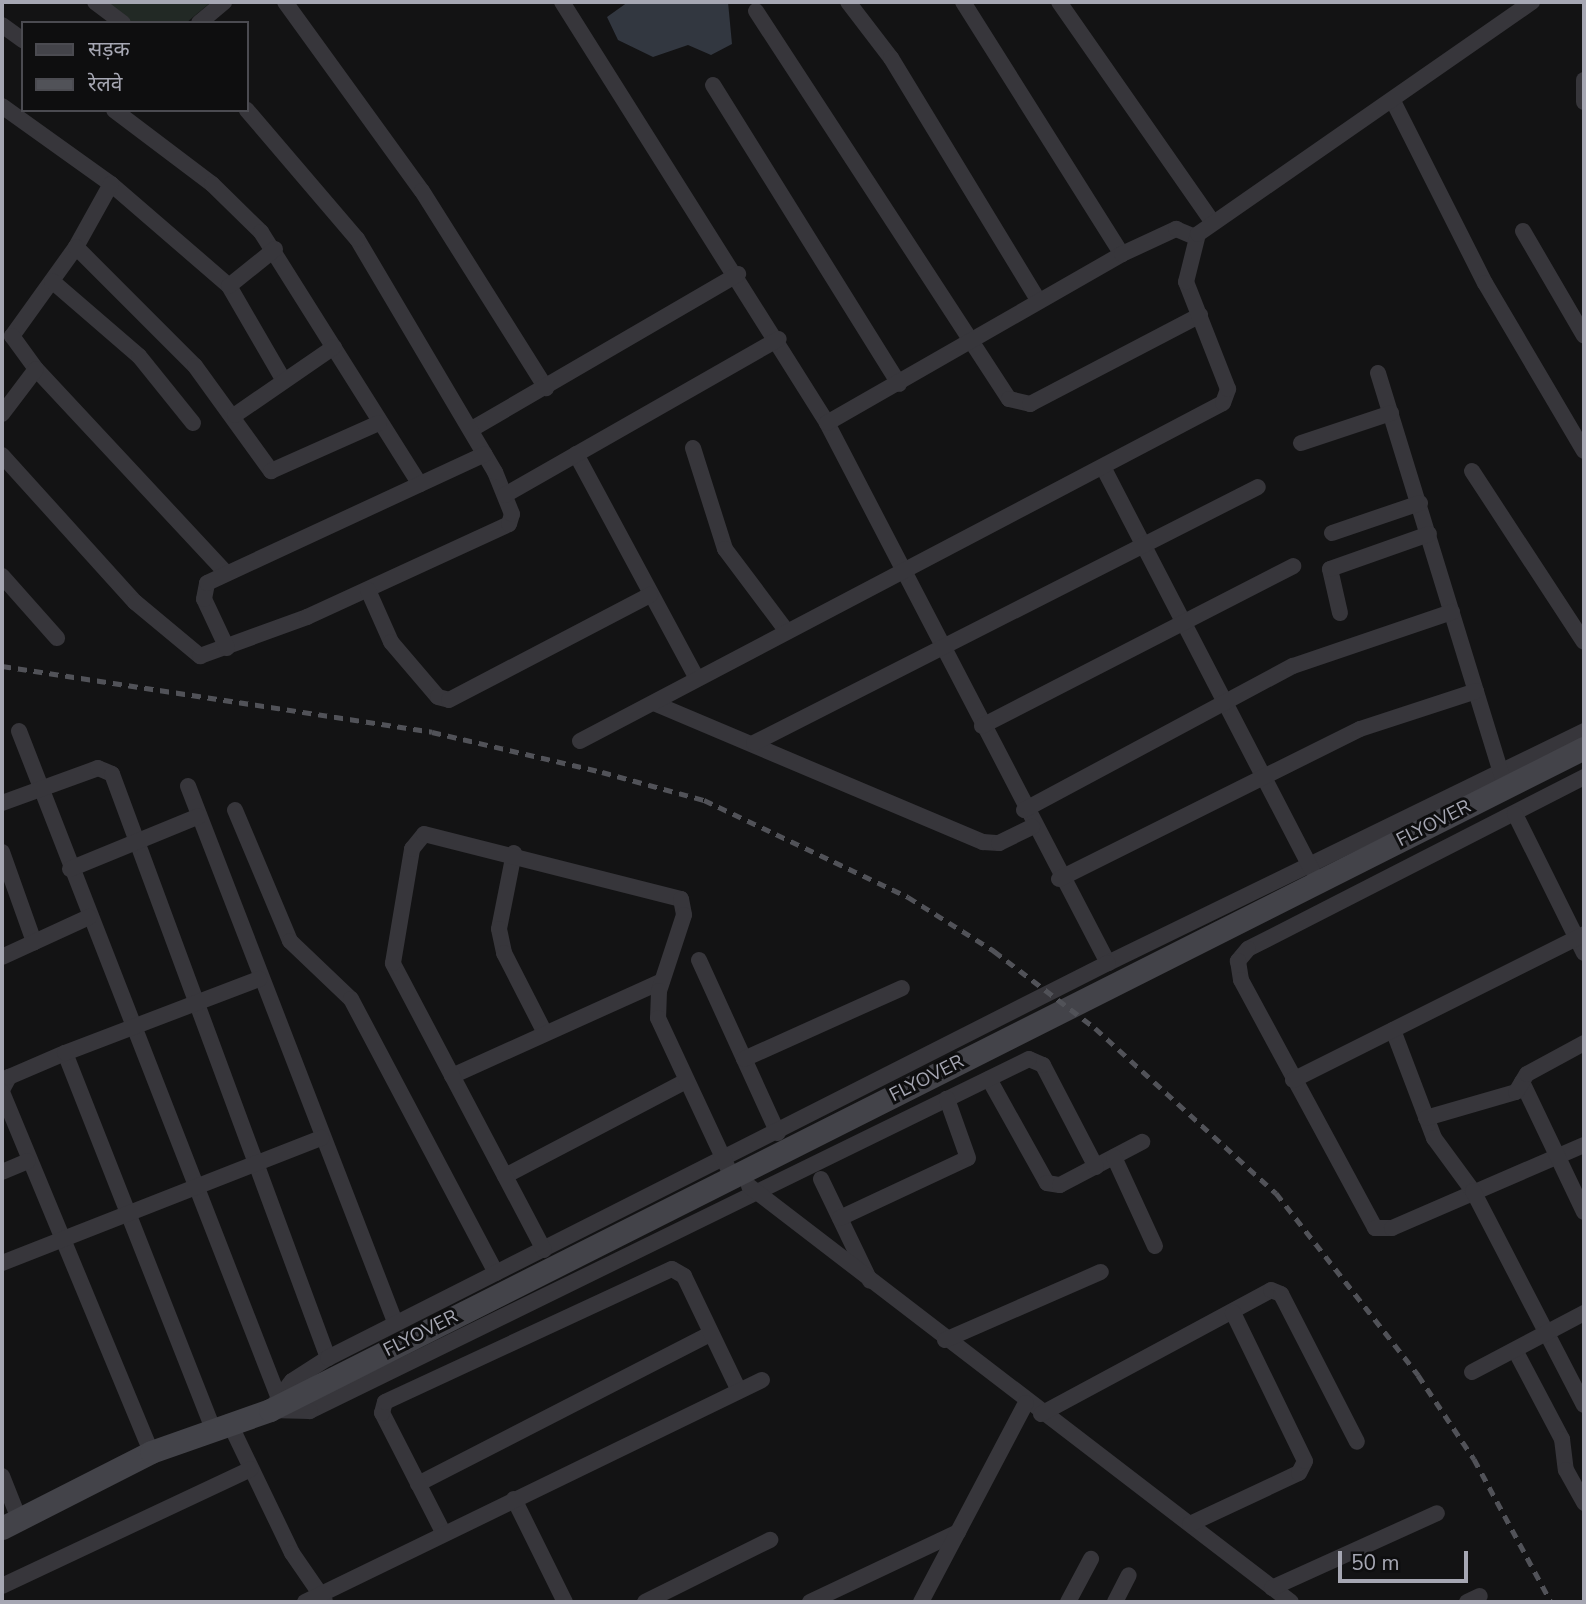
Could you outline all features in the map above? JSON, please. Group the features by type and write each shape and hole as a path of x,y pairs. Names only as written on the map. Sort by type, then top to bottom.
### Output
{"main road":[{"name":"FLYOVER","path":"10,1524 150,1452 274,1403 383,1353 1584,748"}],"street":[{"path":"95,2 119,21"},
{"path":"201,21 224,2"},
{"path":"285,2 422,191 546,388"},
{"path":"562,2 779,339 827,423 905,571 1059,879 1108,963"},
{"path":"963,2 1122,254"},
{"path":"1059,2 1213,223"},
{"path":"580,741 656,704 785,629 905,571 1227,399 1200,315 1186,282 1195,237 1394,103 1532,2"},
{"path":"855,4 958,163 1038,300"},
{"path":"756,10 1009,399 1023,405 1200,315"},
{"path":"2,25 21,39"},
{"path":"1584,80 1584,102"},
{"path":"713,85 899,384"},
{"path":"1394,103 1485,283 1584,452"},
{"path":"2,106 111,184 229,286 283,379"},
{"path":"2,455 102,568 184,645 207,656 368,590 504,528 512,514 485,454 357,239 248,111"},
{"path":"117,112 212,184 275,249 379,423 420,484"},
{"path":"111,184 76,247 12,336 36,369 225,572"},
{"path":"827,423 1122,254 1176,229 1195,237"},
{"path":"1523,231 1584,336"},
{"path":"76,247 177,346 235,415 271,471 379,423"},
{"path":"229,286 275,249"},
{"path":"472,429 738,274"},
{"path":"52,281 139,356 193,423"},
{"path":"505,495 779,339"},
{"path":"235,415 283,379 334,347"},
{"path":"2,414 7,393 36,369"},
{"path":"1378,373 1502,775"},
{"path":"1301,443 1391,414"},
{"path":"693,448 725,549 785,629"},
{"path":"227,648 202,593 225,572 485,454"},
{"path":"576,454 697,679"},
{"path":"1104,467 1142,546 1311,869"},
{"path":"1472,471 1584,642"},
{"path":"754,743 1258,487"},
{"path":"1332,533 1420,503"},
{"path":"1340,613 1330,569 1429,534"},
{"path":"982,726 1293,566"},
{"path":"2,576 57,638"},
{"path":"368,590 391,642 438,697 449,700 650,594"},
{"path":"1024,810 1222,699 1293,666 1452,612"},
{"path":"1059,879 1265,779 1360,729 1476,691"},
{"path":"656,704 754,743 983,842 999,843 1032,827"},
{"path":"19,731 274,1403"},
{"path":"274,1403 328,1357 395,1322 720,1163 1108,963 1311,869 1502,775 1584,731"},
{"path":"2,803 40,787 105,768 137,842 328,1357"},
{"path":"1584,777 1248,949 1238,961 1241,980 1375,1228 1392,1228 1584,1145"},
{"path":"188,786 259,979 395,1322"},
{"path":"235,810 290,941 351,999 496,1273"},
{"path":"1515,814 1581,936 1584,953"},
{"path":"70,869 199,816"},
{"path":"544,1250 393,963 412,849 424,834 514,853 681,899 684,915 662,981 658,1018 720,1163 1026,1403 1291,1602"},
{"path":"2,852 34,942"},
{"path":"514,853 499,929 504,953 545,1033"},
{"path":"1236,905 1248,949"},
{"path":"2,957 89,917"},
{"path":"1293,1080 1581,936"},
{"path":"699,960 778,1133"},
{"path":"150,1452 59,1240 2,1091 9,1077 259,979"},
{"path":"452,1076 662,981"},
{"path":"744,1059 902,988"},
{"path":"1392,1030 1426,1118 1473,1191 1543,1334 1584,1405"},
{"path":"1426,1118 1516,1092 1522,1082 1584,1043"},
{"path":"65,1053 125,1214 221,1425 251,1469 317,1600 443,1532 762,1380"},
{"path":"274,1403 310,1411 947,1100 1039,1061 1096,1167"},
{"path":"989,1080 1042,1180 1060,1185 1142,1142"},
{"path":"505,1176 684,1082"},
{"path":"1522,1082 1584,1212"},
{"path":"840,1218 968,1158 947,1100"},
{"path":"2,1263 257,1161 321,1139"},
{"path":"1114,1157 1155,1247"},
{"path":"2,1172 28,1161"},
{"path":"821,1179 872,1284"},
{"path":"443,1532 382,1413 385,1402 672,1269 684,1276 739,1391"},
{"path":"946,1340 1101,1272"},
{"path":"1041,1413 1233,1313 1264,1293 1281,1294 1357,1442"},
{"path":"1190,1524 1299,1473 1304,1461 1233,1313"},
{"path":"1472,1372 1584,1313"},
{"path":"418,1484 710,1334"},
{"path":"1515,1350 1559,1431 1566,1470 1584,1503"},
{"path":"920,1602 1026,1403"},
{"path":"2,1586 251,1469"},
{"path":"2,1476 10,1524"},
{"path":"514,1499 565,1602"},
{"path":"1272,1588 1437,1513"},
{"path":"810,1602 958,1532"},
{"path":"645,1602 770,1541"},
{"path":"1069,1602 1091,1559"},
{"path":"1115,1602 1129,1576"}],"shaded area":[{"path":"104,2 211,2 188,21 128,21"},
{"path":"628,2 728,2 732,44 711,55 688,45 653,57 618,40 607,17"}],"railway":[{"path":"2,666 432,732 602,772 704,800 908,897 994,951 1095,1028 1276,1193 1418,1375 1474,1459 1551,1602"}]}
